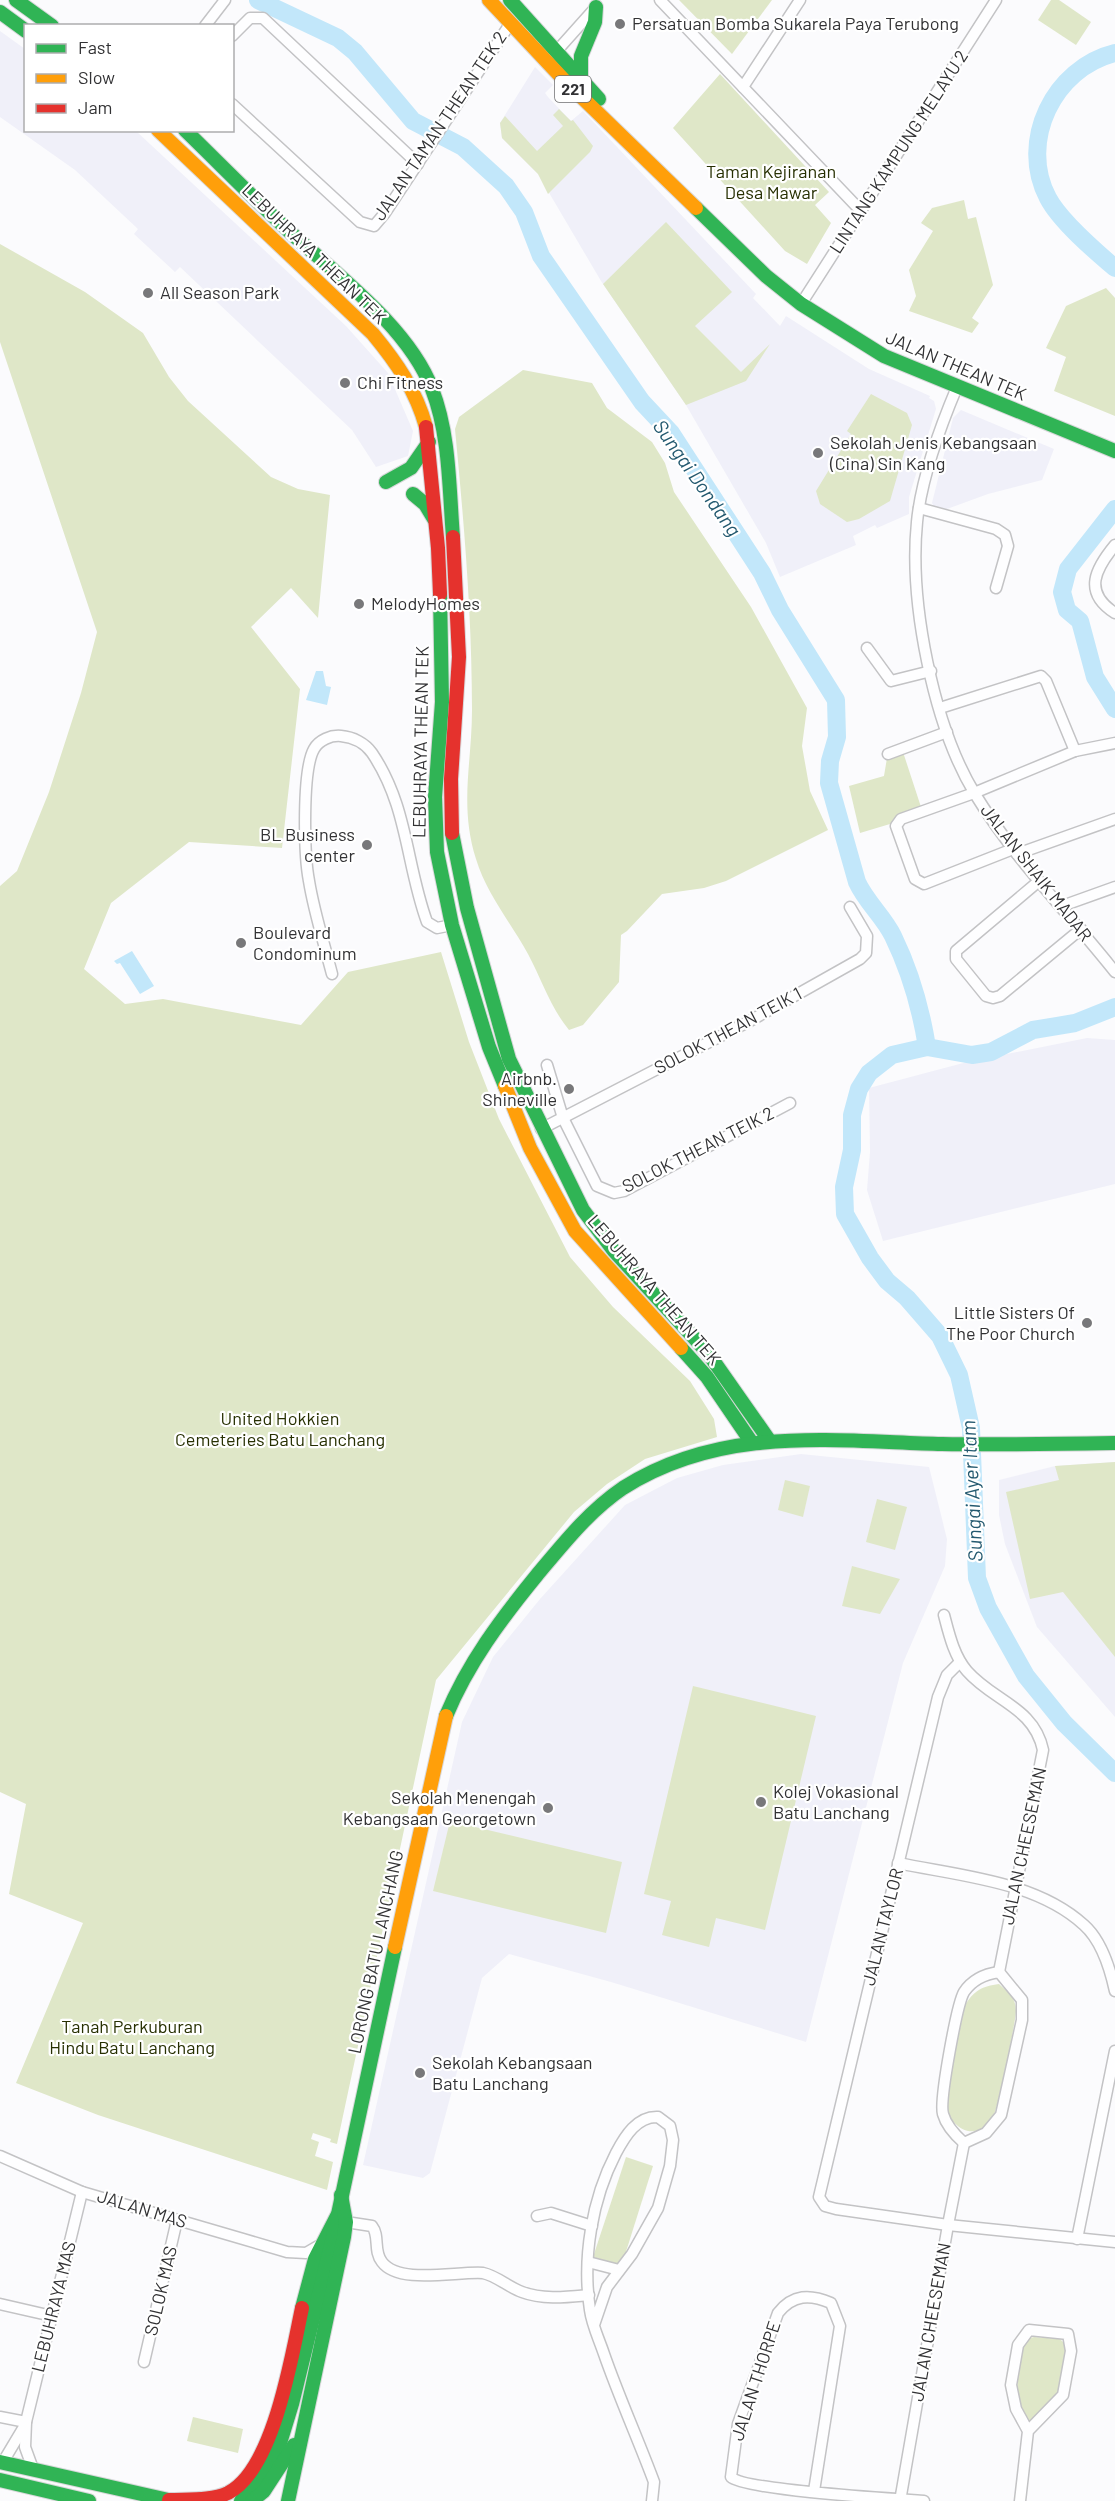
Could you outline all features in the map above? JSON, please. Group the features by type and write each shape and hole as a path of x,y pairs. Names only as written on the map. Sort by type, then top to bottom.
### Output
{"main road":[{"path":"16,0 49,24"},
{"name":"JALAN THEAN TEK","path":"489,0 547,62 766,276 801,304 884,356 1115,451"},
{"name":"JALAN THEAN TEK","path":"510,0 557,51 661,173"},
{"path":"581,79 581,56 595,22 598,3"},
{"path":"0,12 24,30"},
{"name":"LEBUHRAYA THEAN TEK","path":"160,132 373,334 400,368 422,409 435,490 440,588 442,702 435,826 437,852 452,925 489,1047 530,1148 575,1230 597,1258 669,1332 719,1393 752,1443"},
{"name":"LEBUHRAYA THEAN TEK","path":"187,132 380,314 423,370 439,407 443,426 455,558 459,675 450,813 456,860 509,1059 569,1185 596,1229 708,1353 769,1440"},
{"path":"443,426 439,446 441,481 435,490 443,499 448,541 455,558"},
{"path":"386,482 411,468 429,442"},
{"path":"413,494 425,504 435,521"},
{"path":"456,860 459,911 452,925 465,932 481,976 489,988"},
{"path":"706,1455 726,1441 729,1432 729,1421 719,1393"},
{"name":"LORONG BATU LANCHANG","path":"241,2501 269,2464 281,2440 334,2234 342,2219 341,2195 395,1941 418,1847 436,1753 456,1690 487,1638 581,1524 607,1500 636,1481 663,1468 769,1440 943,1444 1115,1443"},
{"path":"2,2462 171,2501 211,2498 230,2493 246,2478 262,2455 274,2424 310,2274 321,2244 342,2219"},
{"path":"288,2501 342,2219"},
{"path":"252,2501 264,2491 290,2454 304,2423"},
{"path":"0,2480 89,2501"}],"street":[{"path":"207,24 225,0"},
{"path":"660,0 861,211"},
{"path":"743,87 800,0"},
{"name":"LINTANG KAMPUNG MELAYU 2","path":"801,304 996,0"},
{"path":"547,62 598,3"},
{"path":"234,34 244,22 257,17 267,21 418,164"},
{"name":"JALAN TAMAN THEAN TEK 2","path":"234,106 360,222 374,226 418,164 510,24"},
{"name":"JALAN SHAIK MADAR","path":"957,387 936,444 919,508 917,581 931,672 940,708 947,732 974,793 1015,852 1115,972"},
{"path":"919,508 996,529 1005,535 1008,546 996,588"},
{"path":"1115,545 1100,563 1095,580 1099,597 1115,613"},
{"path":"867,648 891,681 931,672"},
{"path":"940,708 1041,676 1046,681 1075,751"},
{"path":"888,754 947,732"},
{"path":"332,974 309,880 307,862 307,786 312,752 320,741 344,736 354,739 371,752 401,812 427,922 437,928 452,925"},
{"path":"1115,743 1075,751 897,822 896,831 915,879 928,883 1115,819"},
{"path":"1039,881 956,951 956,959 986,996 993,998 1000,996 1081,929"},
{"path":"1062,906 1115,887"},
{"name":"SOLOK THEAN TEIK 1","path":"541,1129 860,959 866,953 867,936 850,907"},
{"path":"548,1065 563,1118"},
{"name":"SOLOK THEAN TEIK 2","path":"563,1118 597,1186 614,1193 624,1191 790,1103"},
{"name":"JALAN CHEESEMAN","path":"944,1615 960,1662 978,1682 1029,1719 1041,1739 1043,1761 1014,1888 999,1972"},
{"name":"JALAN TAYLOR","path":"948,2225 829,2208 819,2197 938,1697 947,1675 960,1662"},
{"path":"898,1863 1014,1888 1052,1901 1086,1926 1110,1968 1115,1990"},
{"path":"999,1972 1017,1991 1022,2000 1022,2020 998,2121 986,2133 964,2143 952,2131 943,2115 944,2085 962,1995 982,1976 999,1972"},
{"path":"1077,2239 1115,2051"},
{"path":"594,2325 602,2298 647,2230 666,2184 673,2140 670,2126 658,2117 643,2119 627,2135 607,2171 592,2226 588,2262 589,2295 594,2325 654,2482 652,2501"},
{"name":"JALAN CHEESEMAN","path":"900,2500 964,2143"},
{"name":"JALAN MAS","path":"0,2156 82,2192 287,2252 306,2253 321,2244"},
{"name":"LEBUHRAYA MAS","path":"33,2469 25,2447 26,2422 82,2192"},
{"path":"537,2216 550,2213 592,2226"},
{"path":"342,2219 372,2226 376,2232 381,2261 388,2268 405,2274 483,2273 491,2274 524,2293 557,2297 589,2295"},
{"name":"SOLOK MAS","path":"144,2362 177,2220"},
{"path":"948,2225 1115,2242"},
{"name":"JALAN MAS","path":"287,2252 308,2265 310,2274"},
{"path":"588,2262 619,2270"},
{"name":"JALAN THORPE","path":"796,2297 816,2298 835,2307 840,2326 813,2491 737,2482 729,2472 738,2424 778,2313 796,2297"},
{"path":"0,2304 52,2316"},
{"path":"1020,2501 1028,2431 1016,2409 1011,2391 1016,2352 1021,2339 1029,2330 1068,2334 1071,2351 1063,2395 1028,2431"},
{"path":"0,2417 26,2422"},
{"name":"LEBUHRAYA MAS","path":"2,2462 26,2422"},
{"path":"813,2491 924,2501"}],"shaded area":[{"path":"0,31 24,48 24,132 137,132 346,326 388,373 413,431 408,456 376,467 352,430 180,267 175,272 134,234 138,229 75,170 0,117"},
{"path":"535,67 553,85 545,93 548,97 571,121 583,111 756,294 753,298 780,326 786,316 869,369 930,396 936,409 909,497 909,514 877,528 875,525 853,536 856,545 780,577 766,543 686,405 601,281 538,174 502,138 500,123"},
{"path":"961,410 1054,449 1042,480 988,494 947,509 935,508 932,503 953,418"},
{"path":"1087,1038 1115,1040 1115,1184 883,1241 867,1190 870,1152 869,1088 967,1062"},
{"name":"Kolej Vokasional Batu Lanchang","path":"801,1454 929,1467 947,1539 945,1566 903,1663 806,2042 611,1982 509,1954 482,1978 430,2173 423,2178 363,2165 462,1722 493,1657 540,1599 625,1505 677,1478 723,1465"},
{"path":"1115,1462 1115,1717 1037,1627 1005,1544 999,1515 999,1480 1055,1466"}],"green space":[{"path":"679,0 772,0 732,54"},
{"path":"1051,0 1059,0 1091,22 1076,45 1038,20"},
{"name":"Taman Kejiranan Desa Mawar","path":"720,74 829,192 815,205 831,223 807,264 785,251 673,128"},
{"path":"559,109 571,121 573,120 593,146 590,152 548,194 538,174 502,138 500,123 505,116 537,151 563,126 553,115"},
{"path":"964,200 968,219 976,217 993,285 972,318 979,323 972,333 909,311 916,296 909,270 933,231 921,223 932,208"},
{"path":"666,222 732,292 695,326 741,372 770,344 746,381 686,405 603,284"},
{"name":"United Hokkien Cemeteries Batu Lanchang","path":"0,244 85,292 143,333 169,377 188,401 271,477 298,489 330,495 318,618 291,588 251,627 300,689 282,848 189,842 111,903 84,969 125,1004 163,999 301,1025 348,972 441,952 469,1042 499,1119 570,1257 613,1307 690,1381 714,1419 717,1437 645,1459 607,1484 574,1512 436,1680 337,2144 330,2142 331,2139 313,2133 311,2139 319,2142 315,2156 333,2162 327,2190 98,2115 16,2083 83,1923 9,1894 26,1804 0,1792 0,886 17,871 49,792 81,693 97,632 0,342"},
{"path":"1106,288 1115,298 1115,416 1054,391 1066,357 1046,348 1066,306"},
{"path":"523,370 592,383 607,408 652,442 665,463 674,492 751,607 807,708 802,746 810,791 828,830 726,881 704,888 662,894 621,935 619,982 583,1025 569,1030 480,872 468,820 472,710 471,640 455,429 459,417"},
{"path":"871,394 907,413 912,425 890,501 859,519 847,522 820,504 816,491 851,434 847,431"},
{"path":"903,752 921,807 897,817 890,824 860,833 849,786 884,776 887,758"},
{"path":"1115,1462 1115,1657 1063,1592 1030,1599 1006,1492 1059,1480 1055,1466"},
{"path":"785,1480 810,1486 803,1517 778,1510"},
{"path":"877,1499 907,1507 895,1550 866,1542"},
{"path":"852,1566 900,1579 880,1614 842,1606"},
{"path":"693,1686 816,1716 765,1930 716,1918 709,1947 662,1935 671,1901 644,1894"},
{"path":"450,1821 622,1862 606,1933 433,1891"},
{"path":"999,1984 1013,1998 1016,2010 999,2097 994,2115 987,2124 980,2130 965,2130 952,2119 945,2100 965,2005 979,1990"},
{"path":"626,2157 653,2166 624,2258 617,2265 593,2257"},
{"path":"1034,2337 1060,2339 1066,2345 1066,2355 1062,2378 1053,2401 1038,2418 1028,2422 1016,2395 1022,2346 1027,2339"},
{"path":"193,2417 243,2429 238,2453 187,2441"}],"water":[{"path":"316,671 323,671 326,686 331,687 327,705 306,700"},
{"path":"132,951 154,986 140,994 120,963 117,964 114,961"}],"waterway":[{"name":"Sungai Dondang","path":"258,0 338,38 355,52 413,121 463,147 506,186 524,212 541,256 642,402 671,433 762,573 780,610 836,700 837,737 830,761 829,783 857,882 889,929 910,976 927,1047"},
{"name":"Sungai Ayer Itam","path":"1115,53 1093,61 1059,90 1047,110 1040,131 1037,153 1040,176 1054,207 1078,235 1115,268"},
{"name":"Sungai Ayer Itam","path":"1115,509 1068,569 1062,592 1067,610 1080,621 1095,677 1115,709"},
{"name":"Sungai Ayer Itam","path":"1115,1007 1075,1023 1033,1030 991,1052 972,1055 927,1047 892,1055 869,1073 859,1089 852,1115 852,1150 844,1187 845,1214 870,1258 887,1281 907,1298 940,1336 959,1375 971,1428 977,1578 988,1608 1026,1676 1064,1723 1115,1773"}],"traffic: fast":[{"path":"16,0 49,24"},
{"path":"510,0 599,99"},
{"path":"581,79 581,56 595,22 596,7"},
{"path":"0,12 24,30"},
{"path":"187,132 277,220 350,284 407,345 421,367 438,407 446,443 453,537"},
{"path":"696,208 766,276 801,304 884,356 1115,451"},
{"path":"386,482 411,468 429,442"},
{"path":"413,494 425,504 434,519"},
{"path":"440,594 442,702 435,797 437,852 452,925 489,1047 505,1086"},
{"path":"452,833 467,908 509,1059 583,1210 614,1251 708,1353 769,1440"},
{"path":"681,1348 707,1377 752,1443"},
{"path":"446,1716 464,1678 486,1642 567,1540 611,1497 661,1468 699,1454 778,1441 942,1444 1115,1443"},
{"path":"241,2501 269,2464 281,2440 292,2404 334,2233 395,1947"},
{"path":"288,2501 344,2237 346,2222 341,2195"},
{"path":"302,2308 315,2259 337,2216"},
{"path":"252,2501 264,2491 294,2445"},
{"path":"0,2462 173,2501"},
{"path":"0,2480 89,2501"}],"traffic: slow":[{"path":"489,0 565,81 696,208"},
{"path":"160,132 373,334 404,377 417,401 426,427"},
{"path":"505,1086 530,1148 575,1231 681,1348"},
{"path":"395,1947 446,1716"}],"traffic: jam":[{"path":"426,427 438,548 440,594"},
{"path":"452,833 451,779 459,657 453,537"},
{"path":"169,2500 207,2498 228,2493 244,2480 258,2461 278,2409 302,2308"}],"place":[{"name":"Persatuan Bomba Sukarela Paya Terubong","path":"620,24"},
{"name":"All Season Park","path":"148,293"},
{"name":"Chi Fitness","path":"345,383"},
{"name":"Sekolah Jenis Kebangsaan (Cina) Sin Kang","path":"818,453"},
{"name":"MelodyHomes","path":"359,604"},
{"name":"BL Business center","path":"367,845"},
{"name":"Boulevard Condominum","path":"241,943"},
{"name":"Airbnb. Shineville","path":"569,1089"},
{"name":"Little Sisters Of The Poor Church","path":"1087,1323"},
{"name":"Kolej Vokasional Batu Lanchang","path":"761,1802"},
{"name":"Sekolah Menengah Kebangsaan Georgetown","path":"548,1808"},
{"name":"Sekolah Kebangsaan Batu Lanchang","path":"420,2073"}],"park label":[{"name":"Tanah Perkuburan Hindu Batu Lanchang","path":"132,2037"}]}
